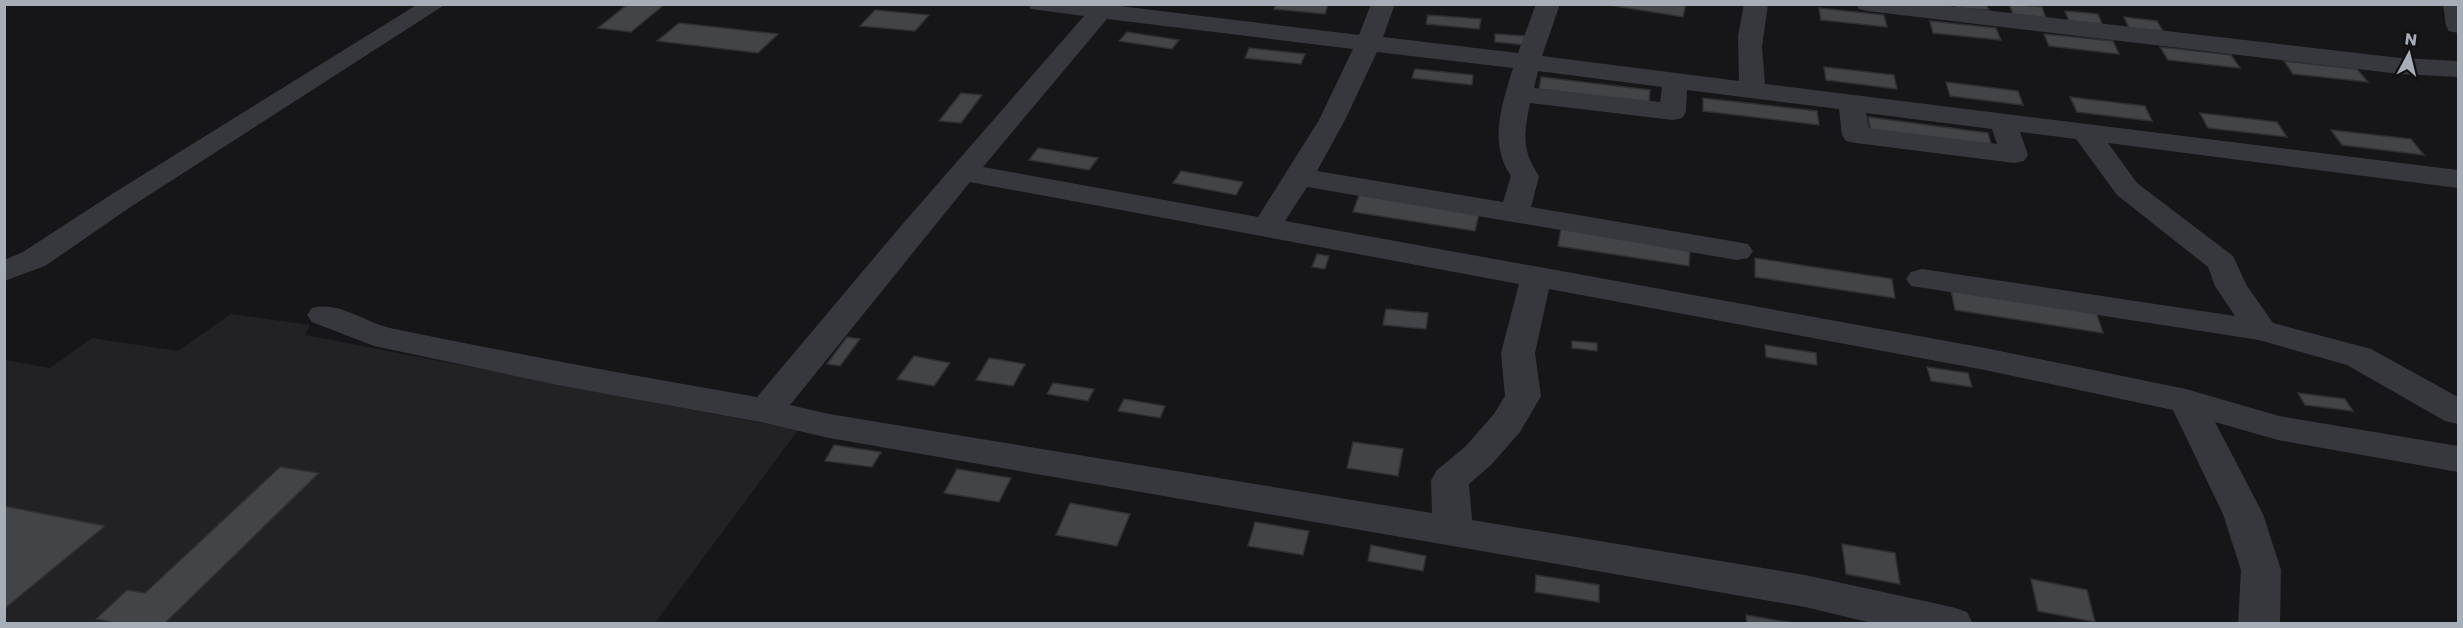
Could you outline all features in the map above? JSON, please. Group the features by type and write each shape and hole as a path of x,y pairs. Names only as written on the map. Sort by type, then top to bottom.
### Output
{"street":[{"path":"4,272 34,259 122,200 435,4"},
{"path":"1039,4 1851,102 1856,135 2014,156 2003,121 2458,180"},
{"path":"1266,227 1300,177 1370,44 1383,4"},
{"path":"1515,213 1525,176 1515,163 1511,144 1535,35 1548,4"},
{"path":"1753,90 1749,69 1750,35 1756,4"},
{"path":"1867,4 2400,66 2458,69"},
{"path":"2455,4 2458,26"},
{"path":"765,411 1101,10"},
{"path":"1521,94 1673,112 1675,80"},
{"path":"2085,132 2127,189 2222,263 2231,286 2261,330"},
{"path":"964,172 1985,359 2186,401 2278,428 2458,459"},
{"path":"1300,177 1737,251"},
{"path":"1453,532 1450,480 1478,456 1507,423 1523,396 1518,353 1536,278"},
{"path":"1923,279 2261,330 2359,357 2458,412"},
{"path":"324,315 374,335 558,374 765,411 840,428 1804,591 1952,624"},
{"path":"2186,401 2246,525 2261,570 2259,624"}],"shaded area":[{"path":"231,314 310,325 305,335 798,430 655,623 5,623 4,360 50,368 92,338 178,351"}],"building":[{"path":"628,4 665,4 631,32 598,28"},
{"path":"1276,4 1328,5 1325,14 1274,9"},
{"path":"1603,4 1686,4 1683,17"},
{"path":"1954,4 1986,4 1989,10 1955,8"},
{"path":"2009,4 2042,7 2046,18 2013,14"},
{"path":"1819,8 1884,15 1887,27 1821,20"},
{"path":"875,10 929,15 915,31 860,26"},
{"path":"2065,11 2098,14 2102,24 2069,21"},
{"path":"1428,15 1481,19 1479,29 1426,24"},
{"path":"2124,17 2157,21 2163,31 2129,28"},
{"path":"1930,21 1996,28 2001,40 1933,33"},
{"path":"679,23 778,34 758,53 657,41"},
{"path":"1127,32 1179,40 1172,49 1119,41"},
{"path":"1495,34 1526,36 1526,45 1495,42"},
{"path":"2044,34 2113,41 2119,54 2049,46"},
{"path":"2160,47 2231,55 2240,68 2168,60"},
{"path":"1249,48 1305,54 1301,64 1245,58"},
{"path":"2284,61 2357,69 2368,82 2293,74"},
{"path":"1824,67 1894,75 1897,89 1826,80"},
{"path":"1415,69 1473,75 1472,85 1412,78"},
{"path":"1541,77 1650,90 1649,103 1539,89"},
{"path":"1946,82 2018,91 2023,105 1950,96"},
{"path":"961,93 982,95 961,123 939,121"},
{"path":"2070,97 2145,106 2152,121 2077,112"},
{"path":"1703,98 1817,111 1819,125 1703,111"},
{"path":"2200,113 2277,122 2287,137 2208,128"},
{"path":"1868,117 1988,133 1992,147 1871,131"},
{"path":"2331,130 2411,139 2424,155 2342,145"},
{"path":"1038,148 1098,158 1089,170 1029,160"},
{"path":"1181,171 1243,182 1236,195 1173,183"},
{"path":"1359,195 1479,214 1475,231 1353,212"},
{"path":"1561,228 1690,247 1689,266 1558,246"},
{"path":"1317,254 1329,256 1325,269 1312,267"},
{"path":"1755,258 1892,279 1895,298 1755,277"},
{"path":"1951,290 2096,312 2103,333 1955,310"},
{"path":"1386,309 1428,313 1426,329 1383,325"},
{"path":"847,337 860,339 840,366 827,364"},
{"path":"1572,341 1597,343 1597,351 1572,348"},
{"path":"1765,345 1816,353 1817,365 1766,357"},
{"path":"914,356 950,363 934,386 897,379"},
{"path":"989,358 1025,364 1013,386 976,380"},
{"path":"1927,367 1968,373 1972,387 1931,381"},
{"path":"1053,383 1094,389 1088,401 1047,394"},
{"path":"2298,393 2345,399 2353,411 2305,405"},
{"path":"1124,399 1165,406 1160,418 1118,411"},
{"path":"1353,442 1403,449 1398,476 1347,468"},
{"path":"834,445 881,452 872,467 825,461"},
{"path":"280,467 319,473 164,624 121,624 96,619 127,590 145,593"},
{"path":"957,469 1011,478 999,502 944,493"},
{"path":"1070,503 1130,514 1117,546 1056,535"},
{"path":"4,506 105,526 4,609"},
{"path":"1255,522 1309,531 1303,555 1248,546"},
{"path":"1842,544 1895,553 1900,584 1846,574"},
{"path":"1371,545 1426,556 1423,571 1368,561"},
{"path":"1536,575 1599,585 1599,602 1535,592"},
{"path":"2031,579 2087,590 2095,622 2038,611"},
{"path":"1746,615 1798,624 1747,624"}]}
